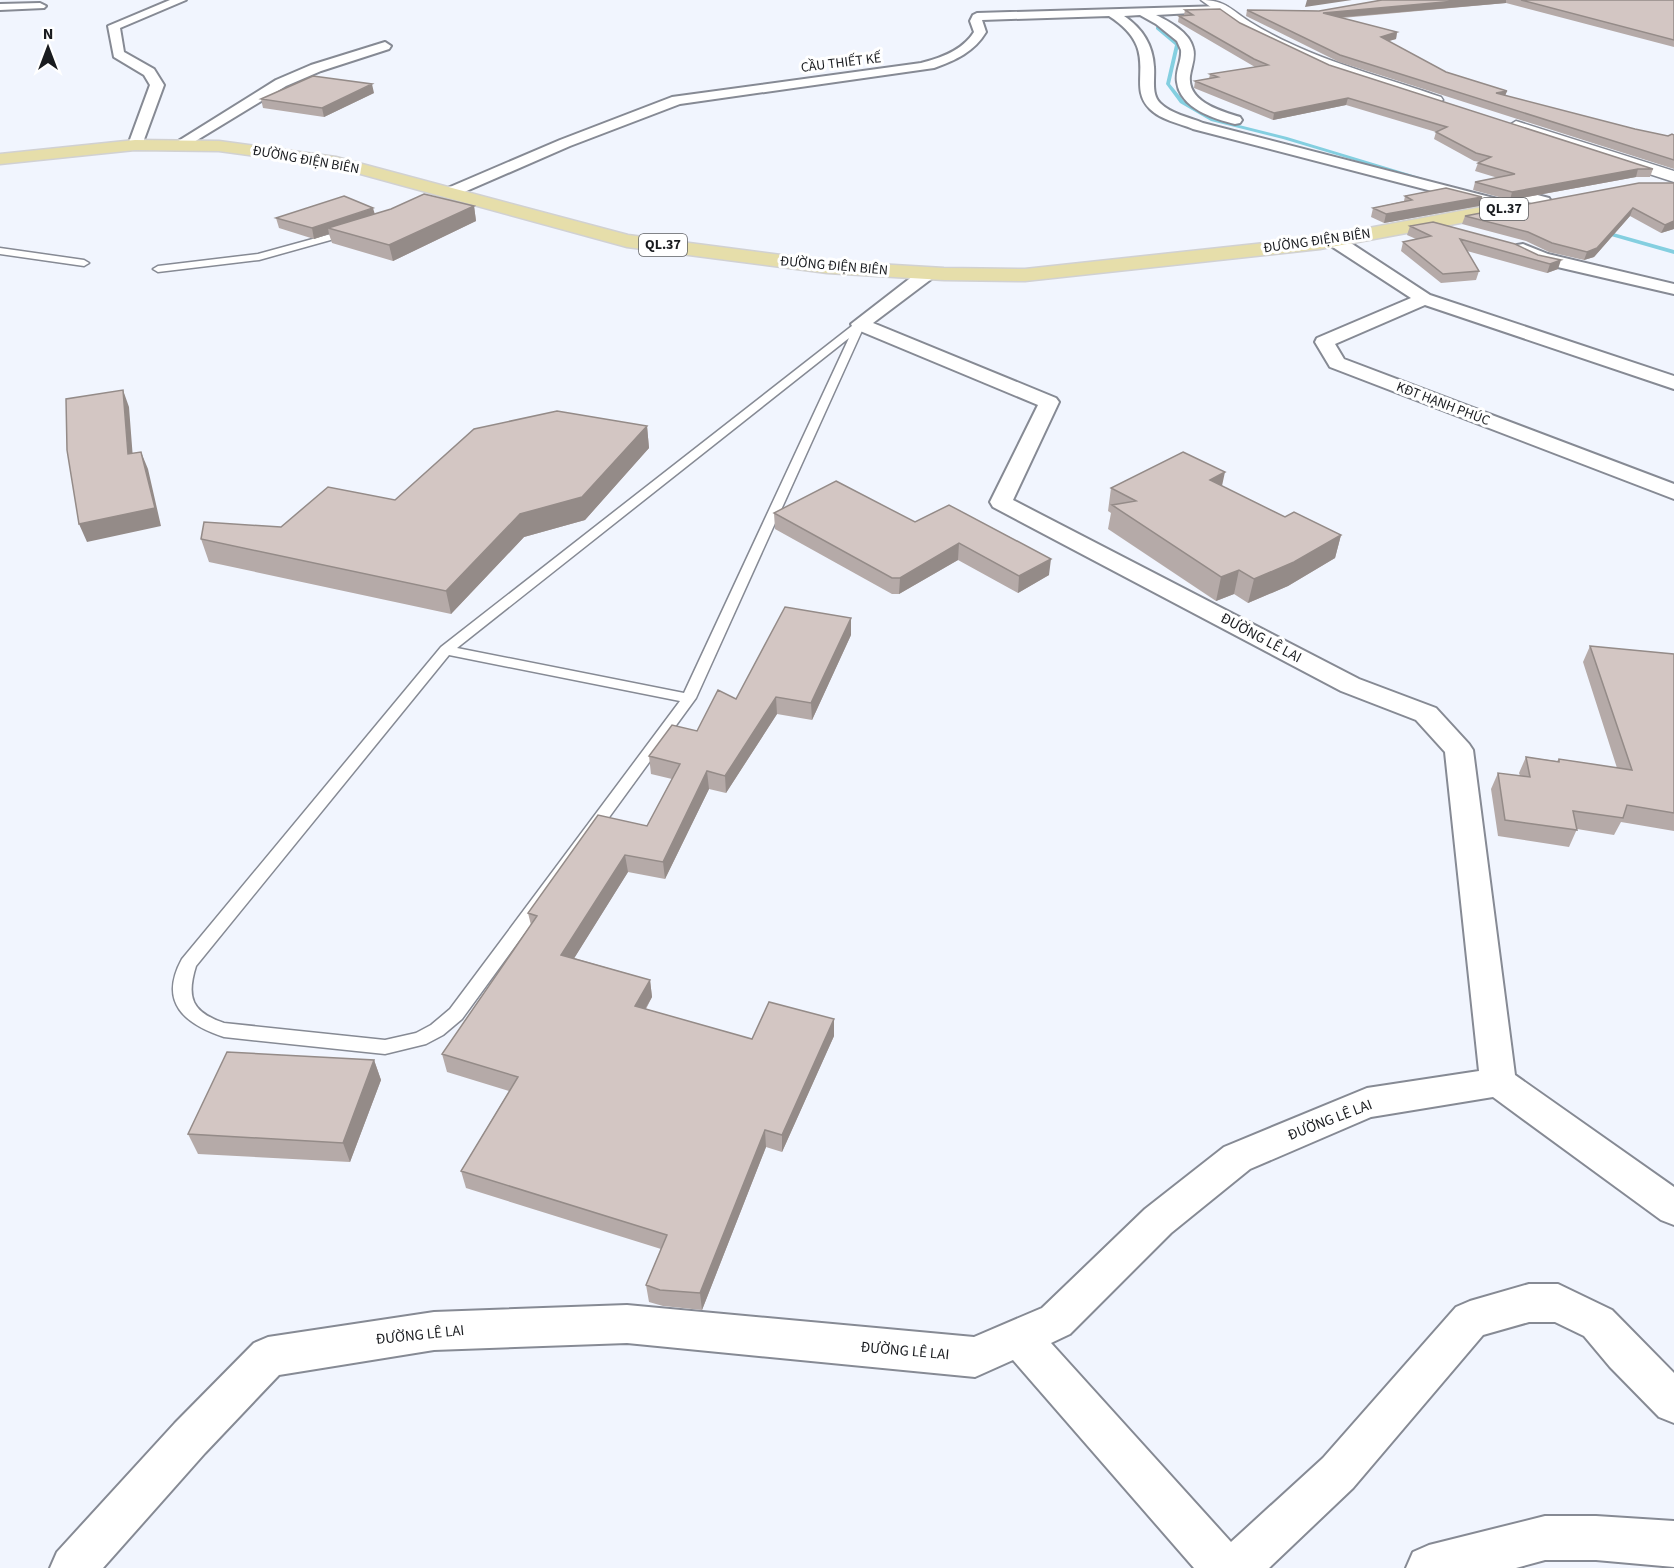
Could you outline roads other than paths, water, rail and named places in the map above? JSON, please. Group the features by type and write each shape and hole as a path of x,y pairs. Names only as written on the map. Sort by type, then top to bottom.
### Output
{"main road":[{"name":"ĐƯỜNG ĐIỆN BIÊN","path":"0,159 135,145 219,146 336,162 444,195 627,241 827,267 928,273 1025,275 1334,240 1566,197"},
{"path":"1636,184 1674,184"}],"street":[{"path":"135,145 157,85 149,72 118,54 114,26 180,0"},
{"path":"1208,0 1245,25 1305,55 1451,105"},
{"path":"0,7 40,6"},
{"name":"CẦU THIẾT KẾ","path":"444,195 565,142 677,100 911,69 944,61 976,40 980,32 977,17 1248,11"},
{"path":"1144,13 1168,28 1185,44 1188,52 1184,82 1189,96 1197,103 1236,120 1306,139"},
{"path":"1113,14 1136,30 1143,43 1148,66 1146,83 1151,100 1166,113 1198,126 1511,207"},
{"path":"179,145 298,75 385,46"},
{"path":"1505,122 1674,177"},
{"path":"1373,156 1543,201"},
{"path":"1429,223 1463,232"},
{"path":"1334,240 1424,299 1674,383"},
{"path":"1508,244 1542,258 1674,289"},
{"path":"860,324 928,273"},
{"name":"KĐT HẠNH PHÚC","path":"1424,299 1324,342 1337,363 1674,492"},
{"name":"ĐƯỜNG LÊ LAI","path":"74,1568 190,1438 268,1357 434,1331 627,1324 975,1357 1056,1321 1158,1221 1238,1158 1367,1103 1498,1082 1459,750 1426,714 1350,685 1001,502 1049,402 860,324"},
{"path":"1498,1082 1674,1208"},
{"path":"1236,1568 1338,1473 1470,1320 1529,1303 1558,1303 1598,1323 1624,1353 1674,1402"},
{"path":"1019,1337 1224,1568"},
{"path":"1428,1568 1545,1538 1596,1538 1674,1544"}],"lane":[{"path":"158,269 259,257 329,239 359,228"},
{"path":"0,251 84,263"},
{"path":"860,324 689,698 456,1014 436,1030 404,1044 385,1047 224,1030 204,1024 193,1017 184,1006 181,993 182,979 188,964 446,650 860,324"},
{"path":"446,650 689,698"}],"waterway":[{"path":"1158,28 1177,45 1168,84 1182,102 1213,120 1285,138 1446,186"},
{"path":"1599,231 1674,252"}]}
